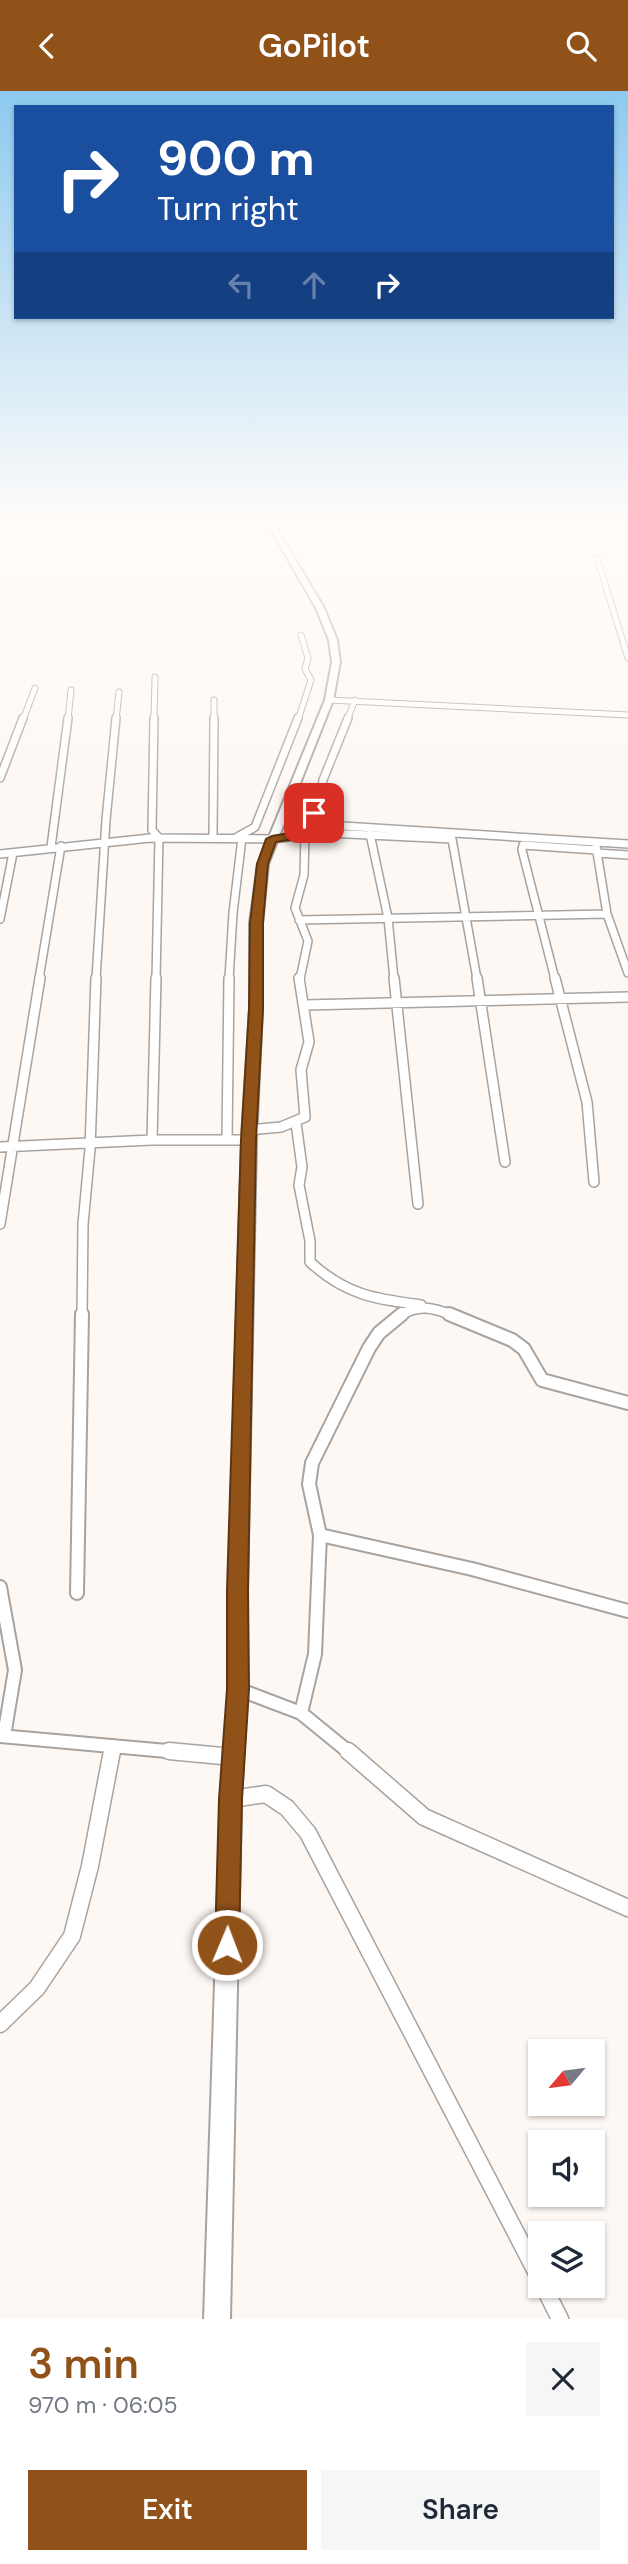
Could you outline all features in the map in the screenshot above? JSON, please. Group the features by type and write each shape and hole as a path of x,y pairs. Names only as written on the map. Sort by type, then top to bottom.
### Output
{"main road":[{"path":"217,2319 231,1799 238,1689 238,1590 249,1135 256,1009 256,923 262,864 329,700 334,681 334,642 325,623"}],"street":[{"path":"617,623 628,658"},
{"path":"227,1139 230,951 239,838 255,827 306,699 311,680 305,669 308,658 301,635"},
{"path":"152,1140 159,838 152,830 155,677"},
{"path":"0,778 35,688"},
{"path":"51,847 65,756 71,690"},
{"path":"78,1593 83,1224 92,1046 119,692"},
{"path":"214,700 214,837"},
{"path":"329,700 628,715"},
{"path":"315,826 314,813 320,792 355,701"},
{"path":"0,1147 227,1139 296,1123 305,1117 306,1106 300,1070 309,1042 306,1005 299,976 307,941 295,908 303,875 306,833 315,826 373,827 596,848 628,855"},
{"path":"0,854 107,841 214,837 272,839 306,833 452,839 467,916 505,1162"},
{"path":"370,834 388,918 418,1204"},
{"path":"594,1182 587,1101 523,845 596,848 628,844"},
{"path":"0,1224 61,846"},
{"path":"596,848 607,914 628,973"},
{"path":"0,919 13,853"},
{"path":"299,920 607,914"},
{"path":"306,1005 397,1000 628,997"},
{"path":"296,1123 302,1167 299,1185 310,1241 310,1262 326,1278 357,1296 429,1306 512,1340 524,1349 542,1380 628,1403"},
{"path":"301,1713 314,1654 320,1535 310,1484 312,1464 379,1333 409,1310 429,1306"},
{"path":"320,1535 472,1569 628,1611"},
{"path":"0,1587 15,1670 2,1736 233,1757"},
{"path":"238,1689 301,1713 424,1817 628,1908"},
{"path":"0,2024 37,1988 72,1935 90,1866 113,1747"},
{"path":"231,1799 266,1794 287,1808 308,1833 528,2256"},
{"path":"550,2298 560,2319"}],"route":[{"path":"227,1945 231,1799 238,1689 238,1590 249,1140 256,1009 256,923 262,864 272,839 304,834 315,826 314,813"}]}
